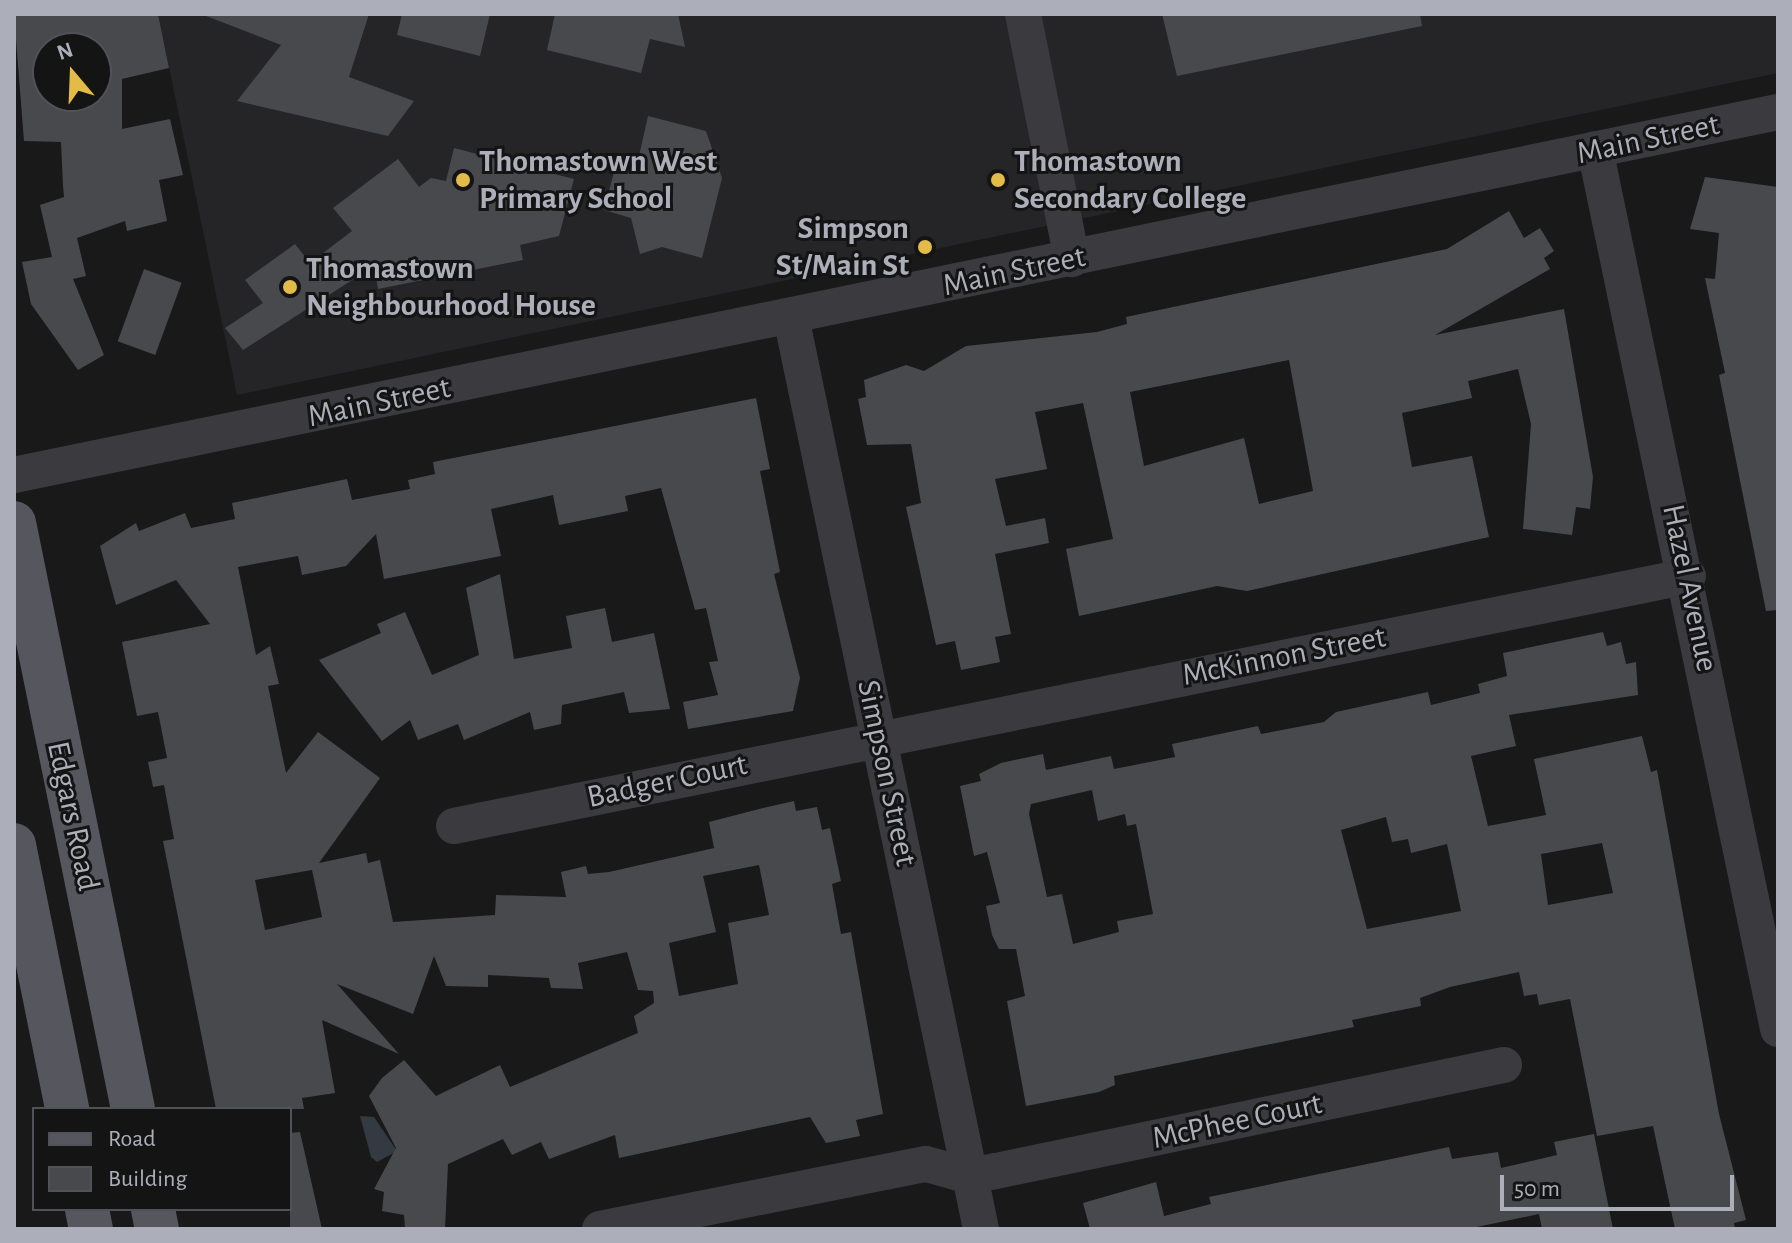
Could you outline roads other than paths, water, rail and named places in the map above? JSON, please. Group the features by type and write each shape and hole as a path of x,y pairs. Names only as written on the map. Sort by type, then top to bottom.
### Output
{"main road":[{"name":"Edgars Road","path":"14,523 133,1107"},
{"name":"Edgars Road","path":"14,845 67,1107"}],"street":[{"path":"1023,14 1072,259"},
{"name":"Main Street","path":"14,475 1778,112"},
{"name":"Hazel Avenue","path":"1595,149 1688,576 1777,1019"},
{"name":"Simpson Street","path":"791,317 981,1229"},
{"name":"McKinnon Street","path":"880,736 1688,576"},
{"name":"Badger Court","path":"454,826 880,736"},
{"name":"McPhee Court","path":"970,1176 1504,1065"},
{"path":"600,1229 926,1164 970,1176"}],"place":[{"name":"Thomastown West Primary School","path":"463,180"},
{"name":"Thomastown Secondary College","path":"998,180"},
{"name":"Simpson St/Main St","path":"925,247"},
{"name":"Thomastown Neighbourhood House","path":"290,287"}]}
